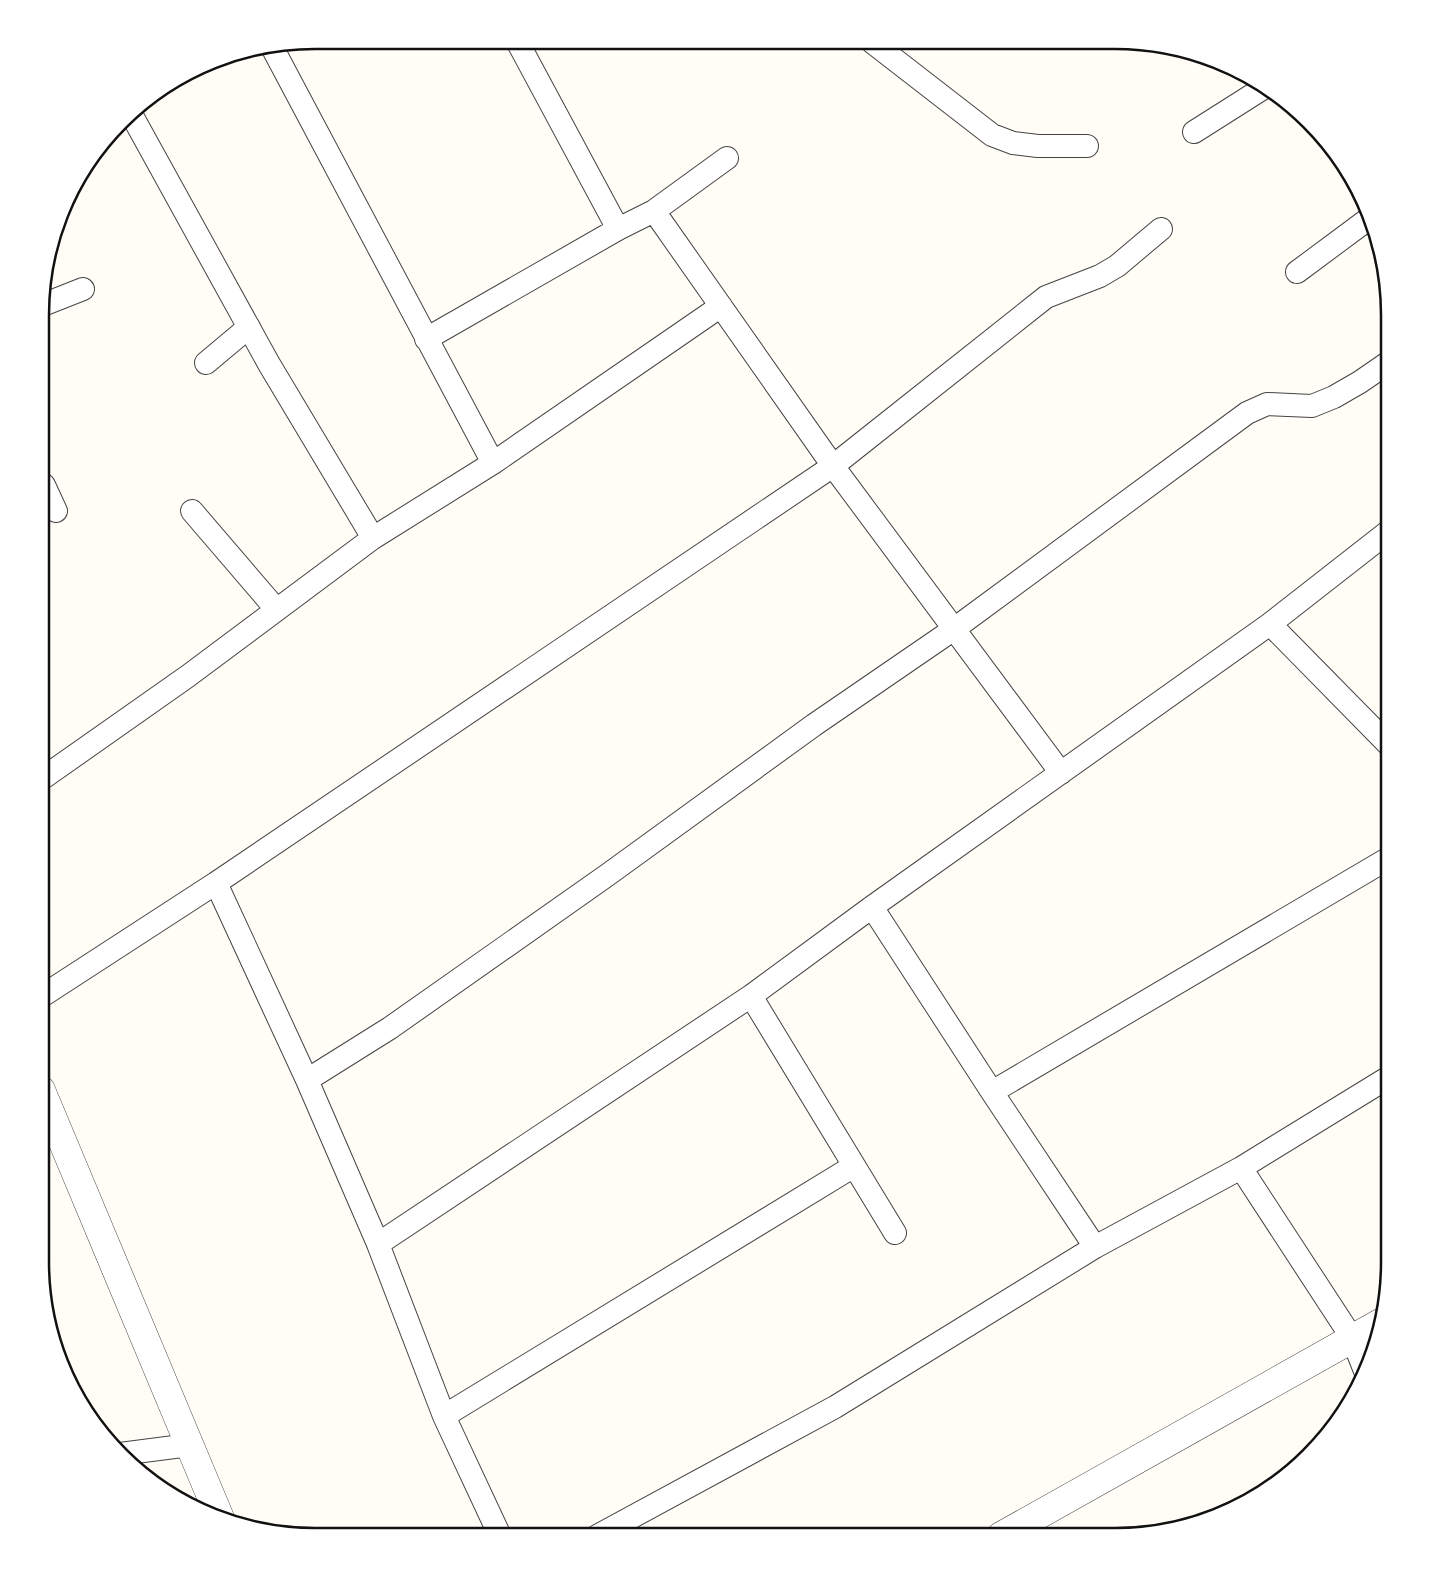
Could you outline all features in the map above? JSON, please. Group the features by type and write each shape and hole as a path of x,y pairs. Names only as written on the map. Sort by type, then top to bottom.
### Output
{"street":[{"path":"522,49 618,229"},
{"path":"881,49 992,135 1013,143 1038,146 1087,146"},
{"path":"275,52 493,463"},
{"path":"1194,132 1259,91"},
{"path":"134,120 269,364 373,538"},
{"path":"426,338 618,229 654,211 726,158"},
{"path":"654,211 833,466 1061,772"},
{"path":"1297,272 1364,222"},
{"path":"49,991 216,883 833,466 1046,297 1100,276 1117,266 1161,229"},
{"path":"49,302 83,289"},
{"path":"49,774 188,676 373,538 493,463 721,306"},
{"path":"206,362 249,327"},
{"path":"308,1080 390,1028 606,876 814,725 954,630 1246,413 1267,404 1312,406 1334,397 1381,368"},
{"path":"49,496 56,511"},
{"path":"192,511 276,609"},
{"path":"378,1244 751,996 872,907 1270,624 1381,537"},
{"path":"1270,624 1381,737"},
{"path":"992,1092 1381,863"},
{"path":"216,883 308,1080 378,1244 444,1416 496,1528"},
{"path":"872,907 1095,1247"},
{"path":"751,996 895,1233"},
{"path":"612,1528 835,1406 1095,1247 1241,1168 1381,1082"},
{"path":"49,1107 216,1509"},
{"path":"444,1416 854,1166"},
{"path":"1241,1168 1352,1338 1362,1362"},
{"path":"1016,1528 1373,1327"},
{"path":"130,1453 190,1445"}]}
